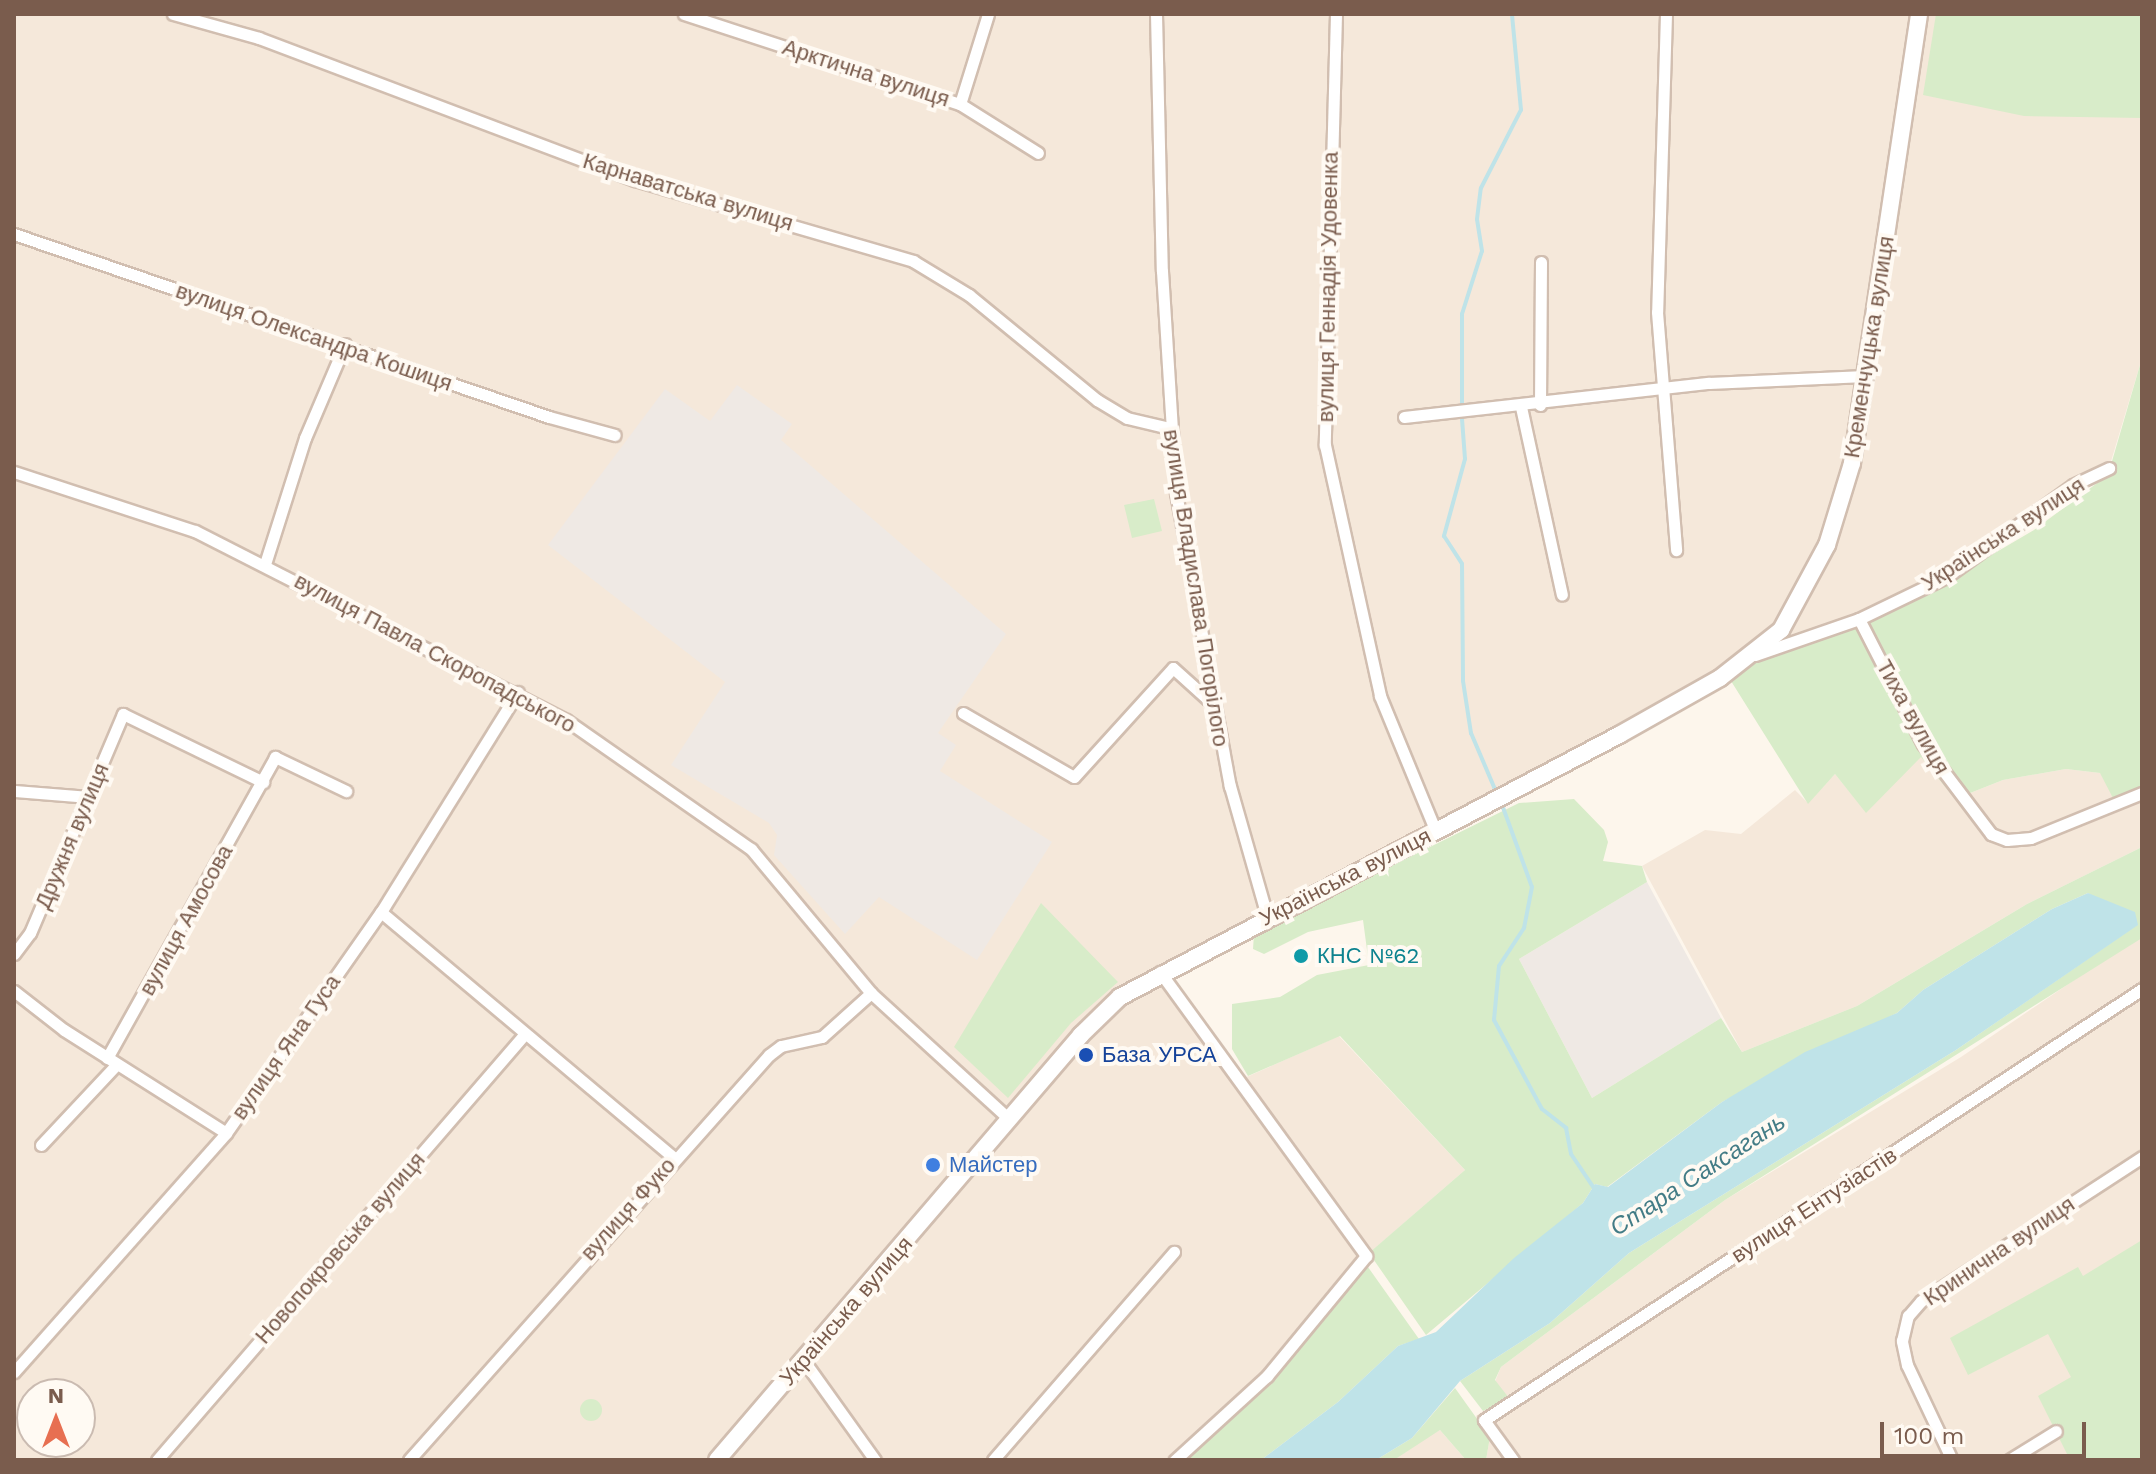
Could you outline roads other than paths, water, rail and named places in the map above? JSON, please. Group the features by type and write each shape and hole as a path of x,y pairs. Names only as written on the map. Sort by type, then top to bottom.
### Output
{"street":[{"name":"Карнаватська вулиця","path":"173,14 259,38 635,180 913,261 969,295 1097,400 1127,418 1169,428"},
{"name":"Арктична вулиця","path":"684,14 960,104 1038,153"},
{"path":"960,104 988,14"},
{"name":"вулиця Владислава Погорілого","path":"1156,14 1169,428 1213,704 1267,916"},
{"name":"вулиця Геннадія Удовенка","path":"1336,14 1325,445 1380,696 1436,832"},
{"path":"1666,14 1657,312 1676,550"},
{"name":"Кременчуцька вулиця","path":"1755,655 1799,604 1827,545 1852,463 1919,14"},
{"name":"вулиця Олександра Кошиця","path":"14,234 345,344 534,413 615,435"},
{"path":"1540,405 1541,262"},
{"path":"265,564 305,438 345,344"},
{"path":"1404,417 1540,405 1741,381 1865,376"},
{"path":"1521,407 1562,595"},
{"name":"Українська вулиця","path":"717,1460 1100,1015 1160,972 1520,790 1755,655 1859,619 1946,577 2073,485 2109,468"},
{"name":"вулиця Павла Скоропадського","path":"14,472 195,531 518,692 751,849 871,993 1009,1119"},
{"name":"Тиха вулиця","path":"1859,619 1923,744 1991,834 2007,840 2031,838 2142,793"},
{"path":"963,713 1074,777 1173,668 1213,704"},
{"name":"вулиця Яна Гуса","path":"14,1372 226,1133 381,912 518,692"},
{"name":"Дружня вулиця","path":"15,952 90,797 123,714 263,782"},
{"name":"вулиця Амосова","path":"41,1145 112,1062 275,757 346,791"},
{"path":"14,791 90,797"},
{"path":"381,912 454,969 523,1036 674,1158"},
{"path":"1160,972 1366,1256 1267,1376 1175,1460"},
{"name":"вулиця Ентузіастів","path":"1513,1460 1484,1420 2142,989"},
{"path":"14,991 112,1062 226,1133"},
{"name":"вулиця Фуко","path":"409,1460 674,1158 775,1049 822,1037 871,993"},
{"name":"Новопокровська вулиця","path":"157,1460 523,1036"},
{"name":"Кринична вулиця","path":"1952,1460 1907,1365 1902,1341 1908,1316 1921,1301 2142,1157"},
{"path":"993,1460 1174,1252"},
{"path":"804,1361 875,1460"},
{"path":"2009,1460 2056,1431"}],"water":[{"name":"Стара Саксагань","path":"2088,893 2135,912 2138,925 1956,1050 1629,1253 1550,1323 1460,1381 1412,1438 1376,1460 1261,1460 1338,1402 1398,1346 1436,1332 1514,1258 1583,1203 1595,1184 1608,1187 1722,1102 1805,1052 1897,1013 1923,990 2052,909"}],"waterway":[{"path":"1462,405 1462,314 1482,251 1477,219 1481,188 1521,110 1512,14"},
{"path":"1462,419 1465,459 1444,536 1462,564 1463,681 1471,733 1497,794"},
{"path":"1501,802 1532,887 1524,928 1499,966 1494,1020 1542,1109 1566,1128 1571,1154 1596,1191"}],"place":[{"name":"КНС №62","path":"1301,956"},
{"name":"База УРСА","path":"1086,1055"},
{"name":"Майстер","path":"933,1165"}]}
